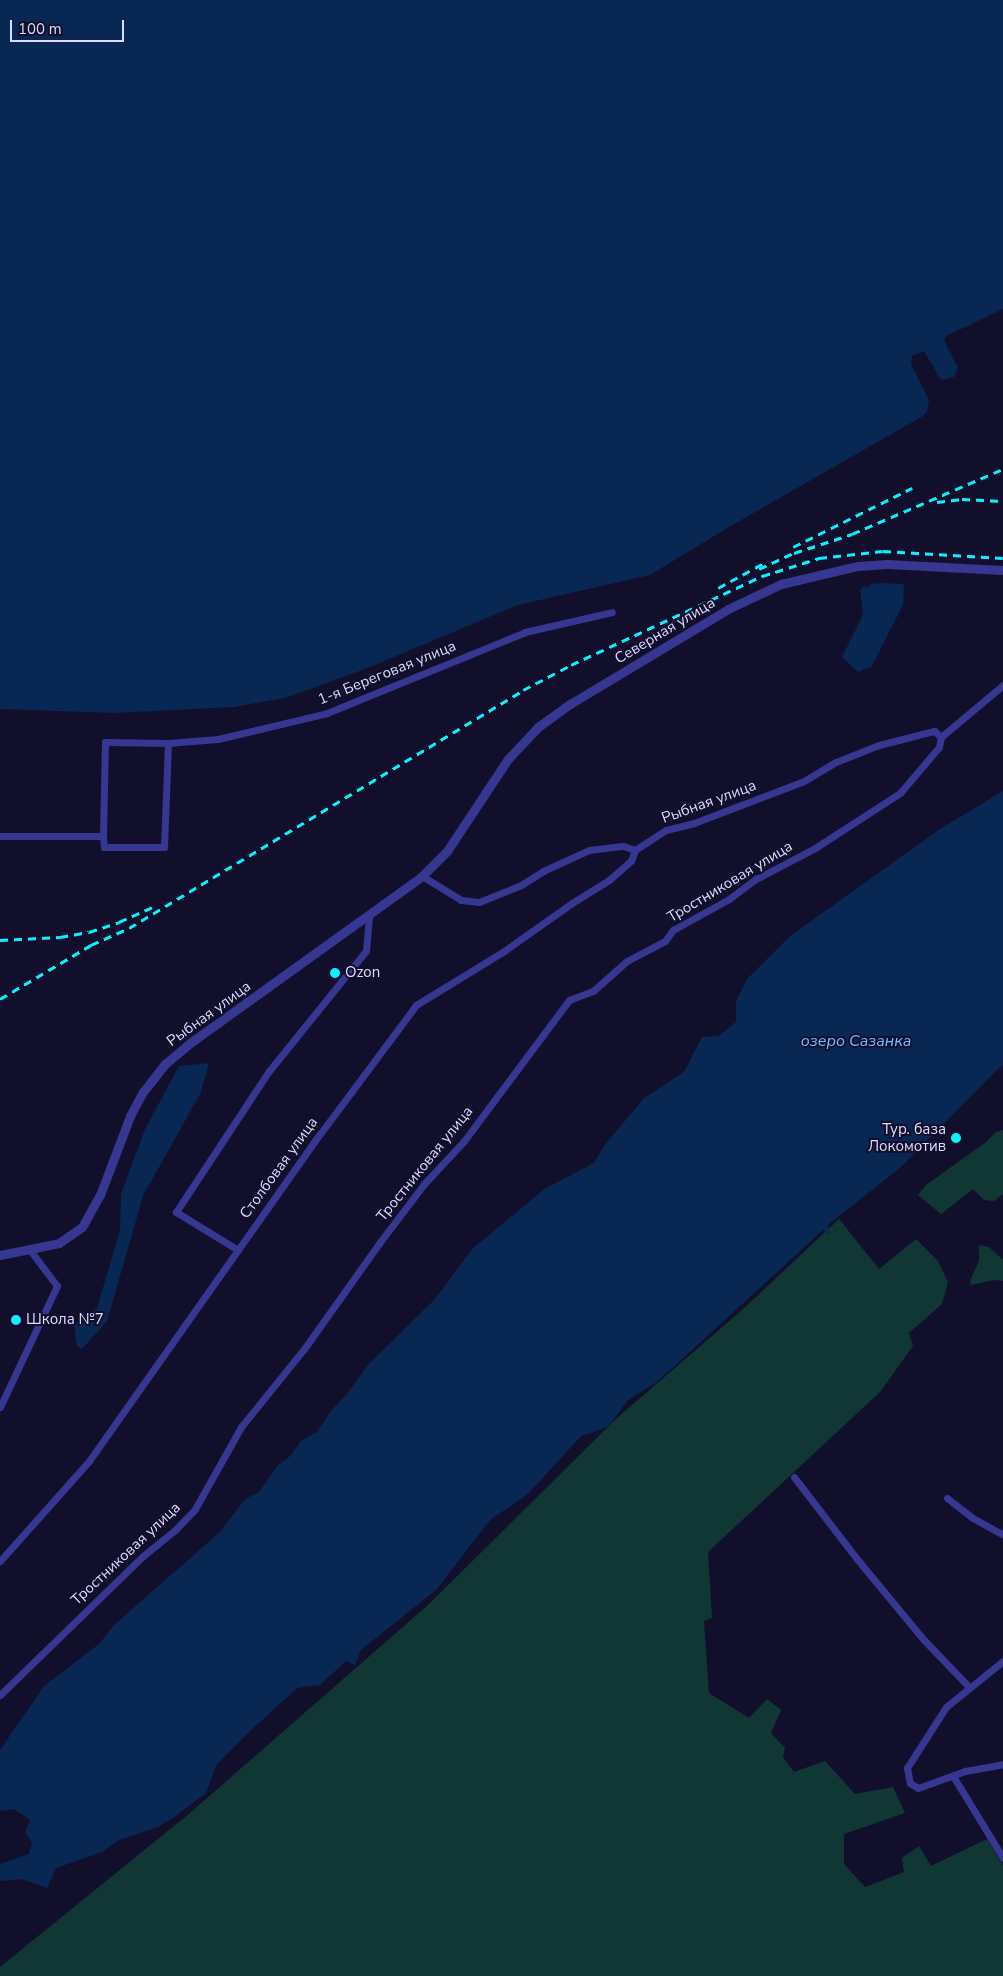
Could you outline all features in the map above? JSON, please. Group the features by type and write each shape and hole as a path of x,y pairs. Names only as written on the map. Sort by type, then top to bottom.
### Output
{"street":[{"name":"Северная улица","path":"422,876 447,851 491,781 508,759 538,727 570,704 728,610 781,584 858,566 887,564 1003,570"},
{"name":"1-я Береговая улица","path":"103,836 105,742 168,743 241,735 327,713 525,632 612,612"},
{"path":"941,737 1003,685"},
{"name":"Рыбная улица","path":"635,850 666,830 694,823 804,781 836,762 879,745 934,731 941,737"},
{"name":"Тростниковая улица","path":"0,1695 143,1556 175,1530 195,1509 241,1427 304,1349 424,1184 464,1141 568,1000 593,991 627,961 666,941 673,930 729,899 756,879 815,848 900,793 939,747 941,737"},
{"path":"0,836 103,836 104,847 164,847 168,743"},
{"path":"422,876 461,900 479,902 521,886 543,871 588,850 607,846 623,846 635,850"},
{"name":"Столбовая улица","path":"0,1561 89,1461 238,1250 416,1005 504,951 572,903 609,880 631,861 635,850"},
{"name":"Рыбная улица","path":"0,1255 59,1243 82,1227 100,1195 130,1116 143,1092 165,1064 190,1043 369,916 422,876"},
{"path":"238,1250 176,1212 269,1071 366,951 369,916"},
{"path":"0,1407 58,1286 30,1250"},
{"path":"794,1477 857,1559 918,1633 970,1688"},
{"path":"947,1498 971,1517 1003,1535"},
{"path":"1003,1661 946,1707 906,1768 910,1783 918,1788 965,1771 1003,1764"},
{"path":"953,1776 1003,1858"}],"green space":[{"path":"1003,1130 1003,1194 994,1201 984,1200 973,1189 941,1214 918,1195 926,1185 986,1142 996,1132"},
{"path":"839,1219 879,1269 916,1239 938,1261 948,1282 942,1304 909,1333 913,1346 880,1392 708,1552 712,1618 704,1621 709,1693 749,1718 767,1699 781,1710 771,1733 785,1748 783,1757 794,1772 825,1761 855,1794 893,1787 905,1813 844,1834 844,1864 865,1887 904,1872 902,1858 919,1846 931,1866 987,1839 1003,1865 1003,1976 0,1976 0,1967 190,1813 428,1605 617,1418 741,1311"},
{"path":"979,1245 989,1247 1003,1260 1003,1281 994,1280 971,1285 970,1281 979,1261"}],"water":[{"path":"0,0 1003,0 1003,309 946,336 944,341 958,368 954,377 941,380 924,351 912,356 911,364 929,400 927,412 923,416 729,527 650,575 518,605 365,669 285,698 234,707 114,713 0,709"},
{"path":"871,584 904,584 903,605 872,666 858,672 842,657 863,615 860,590 864,586 868,588"},
{"name":"озеро Сазанка","path":"1003,791 1003,1064 901,1167 828,1225 830,1236 823,1230 657,1382 628,1400 608,1427 581,1436 528,1494 490,1520 436,1590 361,1650 355,1665 346,1661 320,1685 297,1688 217,1764 206,1793 158,1827 119,1840 102,1852 56,1868 47,1888 21,1879 0,1881 0,1864 29,1854 32,1842 25,1833 30,1820 14,1809 0,1811 0,1750 44,1686 99,1644 115,1624 220,1532 245,1499 260,1491 277,1466 289,1457 302,1440 317,1432 330,1412 346,1395 368,1365 435,1299 473,1248 546,1188 594,1163 604,1146 644,1098 684,1072 702,1037 719,1036 736,1022 736,1001 747,979 790,936 940,829"},
{"path":"209,1063 201,1092 143,1196 107,1321 82,1349 77,1346 74,1325 97,1308 120,1230 121,1194 145,1129 179,1066"}],"railway":[{"path":"759,569 794,553 852,534 1003,469"},
{"path":"793,547 912,488"},
{"path":"937,502 962,499 1003,501"},
{"path":"0,999 91,945 129,928 523,690 571,665 762,576 819,558 883,551 1003,558"},
{"path":"718,588 764,563"},
{"path":"0,940 60,937 89,932 119,922 152,907"}],"place":[{"name":"Ozon","path":"335,973"},
{"name":"Тур. база Локомотив","path":"956,1138"},
{"name":"Школа №7","path":"16,1320"}]}
